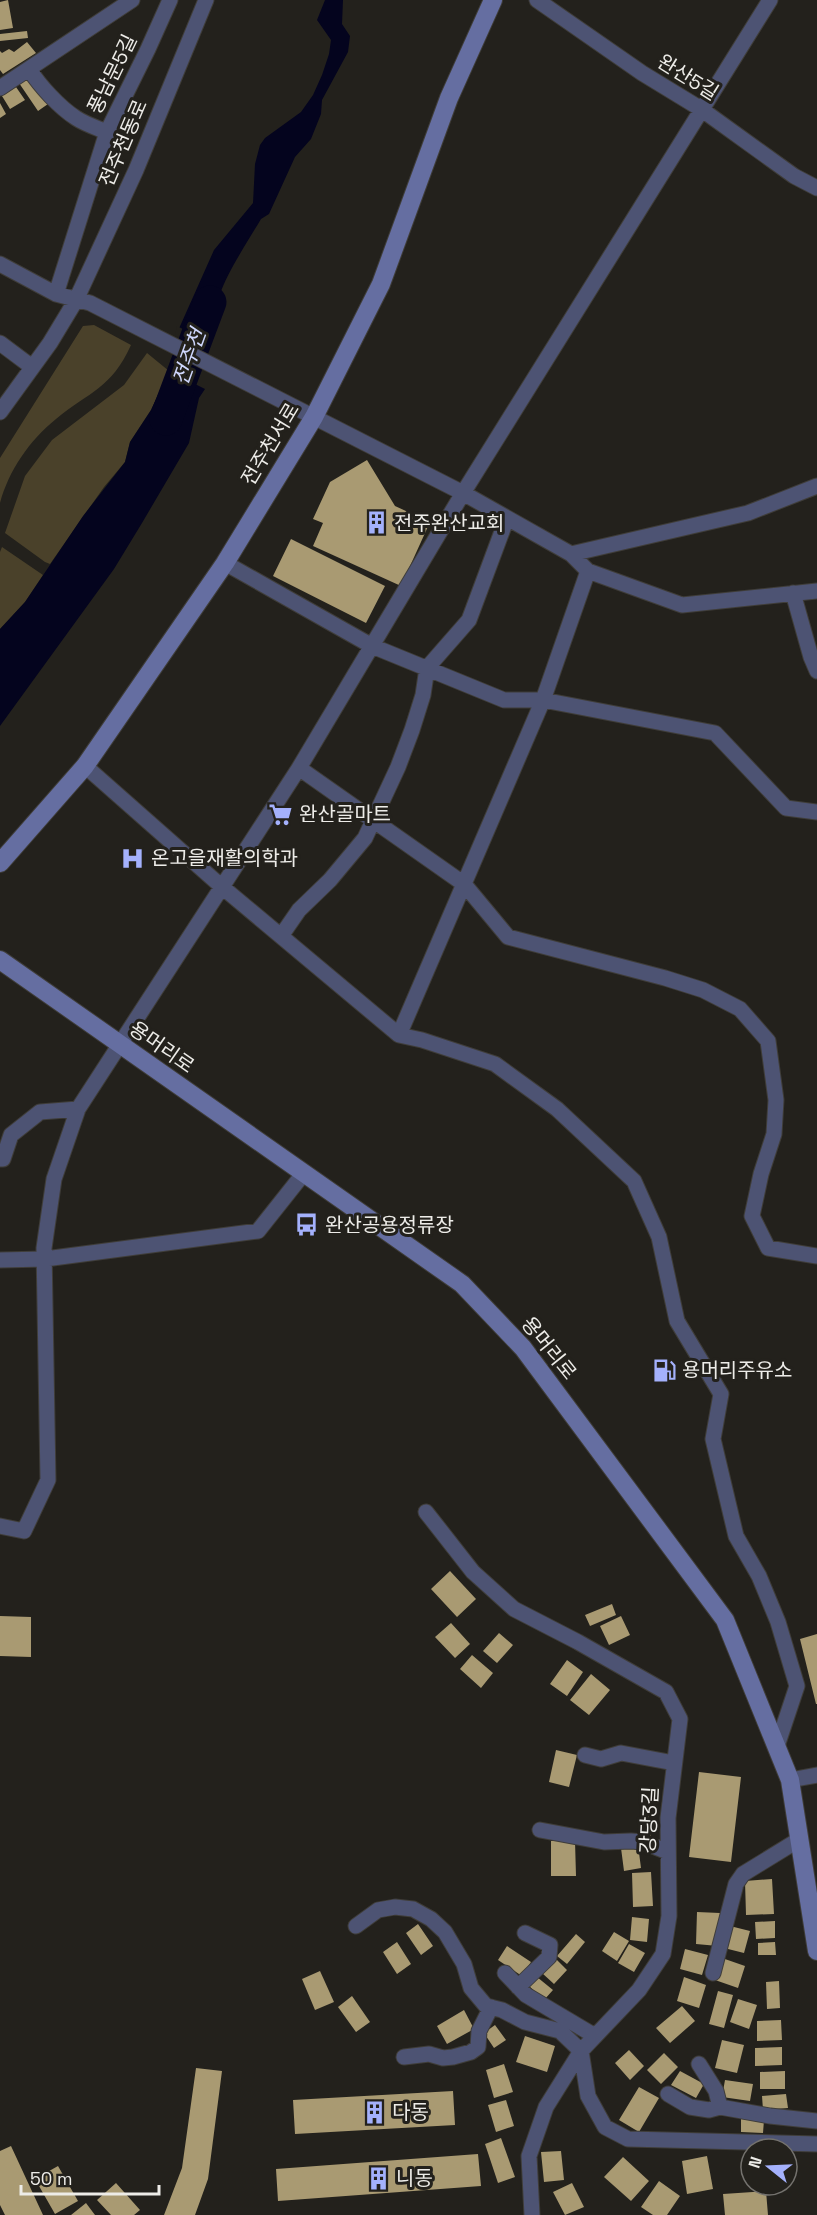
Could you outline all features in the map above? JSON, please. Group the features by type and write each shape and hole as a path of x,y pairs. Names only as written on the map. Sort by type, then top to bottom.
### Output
{"street":[{"name":"풍남문5길","path":"0,88 132,0"},
{"name":"풍남문5길","path":"94,171 107,132 170,0"},
{"name":"전주천동로","path":"0,412 83,302 206,0"},
{"name":"전주천서로","path":"0,863 85,766 225,562 314,417 381,284 449,98 493,0"},
{"name":"완산5길","path":"537,0 642,73 701,109 794,176 817,188"},
{"path":"0,1526 24,1531 48,1480 45,1259 54,1179 78,1109 298,768 463,493 770,0"},
{"name":"풍남문5길","path":"29,69 38,82 76,118 107,132"},
{"name":"전주천동로","path":"56,294 94,171"},
{"path":"0,264 56,294 83,302 286,401 463,493 572,554 588,571 682,605 817,591"},
{"path":"0,343 32,367"},
{"path":"572,554 748,513 817,486"},
{"path":"281,936 299,910 330,880 365,838 398,767 412,730 423,695 427,668 469,620 507,518"},
{"path":"225,562 372,646 504,700 543,700 715,733 786,808 817,812"},
{"path":"399,1035 543,700 588,571"},
{"path":"793,593 817,671"},
{"path":"85,766 221,886 399,1035 422,1040 495,1064 557,1109 634,1182 659,1237 677,1321 721,1394 713,1439 736,1536 759,1576 778,1622 797,1686 777,1746"},
{"path":"298,768 464,884 508,937 703,990 740,1009 768,1041 776,1100 774,1134 761,1174 752,1216 768,1248 817,1256"},
{"name":"용머리로","path":"0,960 462,1284 523,1348 725,1620 790,1780 817,1951"},
{"path":"0,1160 3,1159 11,1135 40,1112 78,1109"},
{"path":"0,1260 45,1259 258,1231 303,1173"},
{"name":"강당3길","path":"426,1512 473,1572 514,1609 666,1692 680,1719 669,1818 669,1916 663,1954 639,1990 581,2051 546,2107 530,2156 532,2215"},
{"path":"585,1755 601,1759 621,1753 674,1763"},
{"path":"790,1780 817,1775"},
{"path":"540,1830 604,1842 643,1842 668,1852"},
{"path":"713,1973 736,1884 742,1874 800,1839"},
{"path":"356,1926 378,1910 395,1907 413,1909 431,1919 445,1932 464,1964 471,1988 486,2006 502,2010 525,2022 560,2031 581,2051 588,2096 605,2127 628,2139 817,2144"},
{"path":"518,1987 549,1957 550,1945 525,1933"},
{"path":"505,1973 526,1995 595,2036"},
{"path":"404,2057 429,2054 443,2058 471,2052 478,2047 479,2031 491,2007"},
{"path":"699,2064 716,2091 720,2107"},
{"path":"668,2094 690,2108 709,2110 720,2107 817,2121"}],"shaded area":[{"path":"94,325 131,345 116,371 99,388 56,419 37,437 21,457 0,503 0,458 83,326"},
{"path":"147,353 169,371 151,410 130,442 125,462 104,487 50,564 45,562 5,533 25,476 52,440 124,385"},
{"path":"2,547 43,575 25,602 0,629 0,552"}],"water":[{"path":"325,0 343,0 342,24 350,36 348,52 322,100 321,114 311,139 295,157 269,214 261,219 226,280 214,311 207,349 177,333 214,250 253,203 255,164 260,145 265,138 301,112 313,95 322,75 331,40 317,20"},
{"path":"169,371 205,389 199,398 189,443 114,569 0,726 0,629 25,602 83,516 125,462 130,442 151,410"}],"pier":[{"path":"177,326 210,343 209,351 206,352 175,335"}],"building":[{"path":"8,0 13,28 0,30 0,2"},
{"path":"27,31 28,38 0,41 0,34"},
{"path":"27,42 36,53 3,74 0,70 0,51 2,53 9,49 14,52"},
{"path":"29,76 48,104 38,111 19,83"},
{"path":"16,87 25,100 10,109 2,96"},
{"path":"0,103 6,114 0,118"},
{"name":"전주완산교회","path":"367,460 395,506 430,522 401,586 313,546 323,523 313,519 330,482"},
{"path":"291,539 385,586 366,623 273,576"},
{"path":"450,1571 476,1599 457,1617 431,1589"},
{"path":"612,1604 616,1615 590,1626 585,1615"},
{"path":"0,1616 31,1617 31,1657 0,1656"},
{"path":"621,1616 630,1635 609,1645 600,1626"},
{"path":"451,1623 470,1644 455,1658 435,1637"},
{"path":"499,1633 513,1645 497,1663 483,1651"},
{"path":"817,1634 817,1704 816,1704 800,1639"},
{"path":"472,1655 493,1673 481,1688 460,1669"},
{"path":"567,1660 583,1672 567,1696 550,1684"},
{"path":"591,1674 610,1690 589,1715 570,1700"},
{"path":"556,1750 577,1755 569,1787 549,1782"},
{"path":"699,1772 741,1777 731,1862 689,1857"},
{"path":"645,1814 656,1817 650,1838 639,1834"},
{"path":"551,1841 575,1841 576,1876 551,1876"},
{"path":"638,1845 641,1868 624,1871 621,1848"},
{"path":"651,1872 653,1906 633,1907 632,1873"},
{"path":"772,1879 774,1914 746,1915 745,1881"},
{"path":"697,1912 720,1913 718,1946 696,1944"},
{"path":"632,1917 649,1919 647,1942 630,1940"},
{"path":"775,1921 775,1938 756,1939 755,1922"},
{"path":"418,1924 433,1946 421,1955 406,1933"},
{"path":"730,1926 750,1931 744,1953 724,1948"},
{"path":"614,1932 629,1941 617,1961 602,1951"},
{"path":"576,1934 585,1942 567,1964 557,1956"},
{"path":"397,1942 411,1964 397,1974 383,1952"},
{"path":"775,1942 776,1955 758,1955 758,1943"},
{"path":"629,1944 645,1953 634,1972 618,1963"},
{"path":"507,1946 531,1962 522,1976 498,1960"},
{"path":"685,1949 708,1955 702,1975 680,1969"},
{"path":"722,1958 745,1966 738,1988 715,1980"},
{"path":"556,1959 567,1970 554,1984 542,1973"},
{"path":"320,1971 334,2002 315,2010 302,1979"},
{"path":"537,1977 553,1990 544,2000 529,1986"},
{"path":"684,1977 706,1985 699,2008 677,2001"},
{"path":"779,1981 780,2008 767,2009 766,1982"},
{"path":"718,1991 733,1995 724,2028 709,2024"},
{"path":"352,1996 370,2022 356,2032 338,2007"},
{"path":"738,1999 757,2005 749,2029 730,2022"},
{"path":"682,2006 695,2021 670,2043 656,2028"},
{"path":"464,2010 474,2029 447,2044 437,2026"},
{"path":"781,2020 782,2040 757,2041 757,2021"},
{"path":"495,2025 506,2040 494,2048 484,2033"},
{"path":"525,2036 555,2046 547,2072 516,2062"},
{"path":"722,2040 744,2045 737,2073 715,2068"},
{"path":"782,2047 782,2065 755,2066 755,2048"},
{"path":"629,2050 644,2066 630,2080 615,2063"},
{"path":"664,2053 678,2067 661,2084 647,2070"},
{"path":"504,2064 513,2092 494,2098 486,2070"},
{"path":"196,2068 222,2071 208,2179 195,2215 164,2215 182,2168"},
{"path":"680,2071 704,2084 696,2098 671,2085"},
{"path":"785,2071 785,2089 760,2089 760,2072"},
{"path":"725,2080 753,2084 750,2101 722,2097"},
{"path":"639,2087 659,2098 639,2132 619,2120"},
{"name":"다동","path":"453,2091 455,2125 295,2134 293,2100"},
{"path":"786,2094 788,2108 763,2110 762,2096"},
{"path":"506,2100 514,2126 496,2132 488,2105"},
{"path":"741,2119 764,2120 763,2133 741,2132"},
{"path":"501,2138 515,2177 498,2183 485,2144"},
{"path":"11,2146 43,2215 5,2215 0,2205 0,2151"},
{"path":"561,2151 564,2180 544,2182 541,2152"},
{"name":"니동","path":"478,2154 481,2186 278,2201 276,2169"},
{"path":"707,2156 713,2189 687,2194 682,2161"},
{"path":"623,2157 649,2181 631,2201 604,2177"},
{"path":"58,2166 78,2201 55,2214 35,2179"},
{"path":"659,2181 680,2196 667,2215 653,2215 641,2207"},
{"path":"116,2183 140,2210 134,2215 111,2215 97,2200"},
{"path":"572,2183 584,2207 565,2215 553,2192"},
{"path":"739,2193 739,2197 766,2197 768,2215 725,2215 723,2194"},
{"path":"86,2203 95,2215 71,2215"}],"waterway":[{"name":"전주천","path":"166,419 210,302"}],"place":[{"name":"전주완산교회","path":"376,523"},
{"name":"완산골마트","path":"281,814"},
{"name":"온고을재활의학과","path":"133,858"},
{"name":"완산공용정류장","path":"307,1225"},
{"name":"용머리주유소","path":"664,1370"},
{"name":"다동","path":"374,2112"},
{"name":"니동","path":"378,2178"}]}
